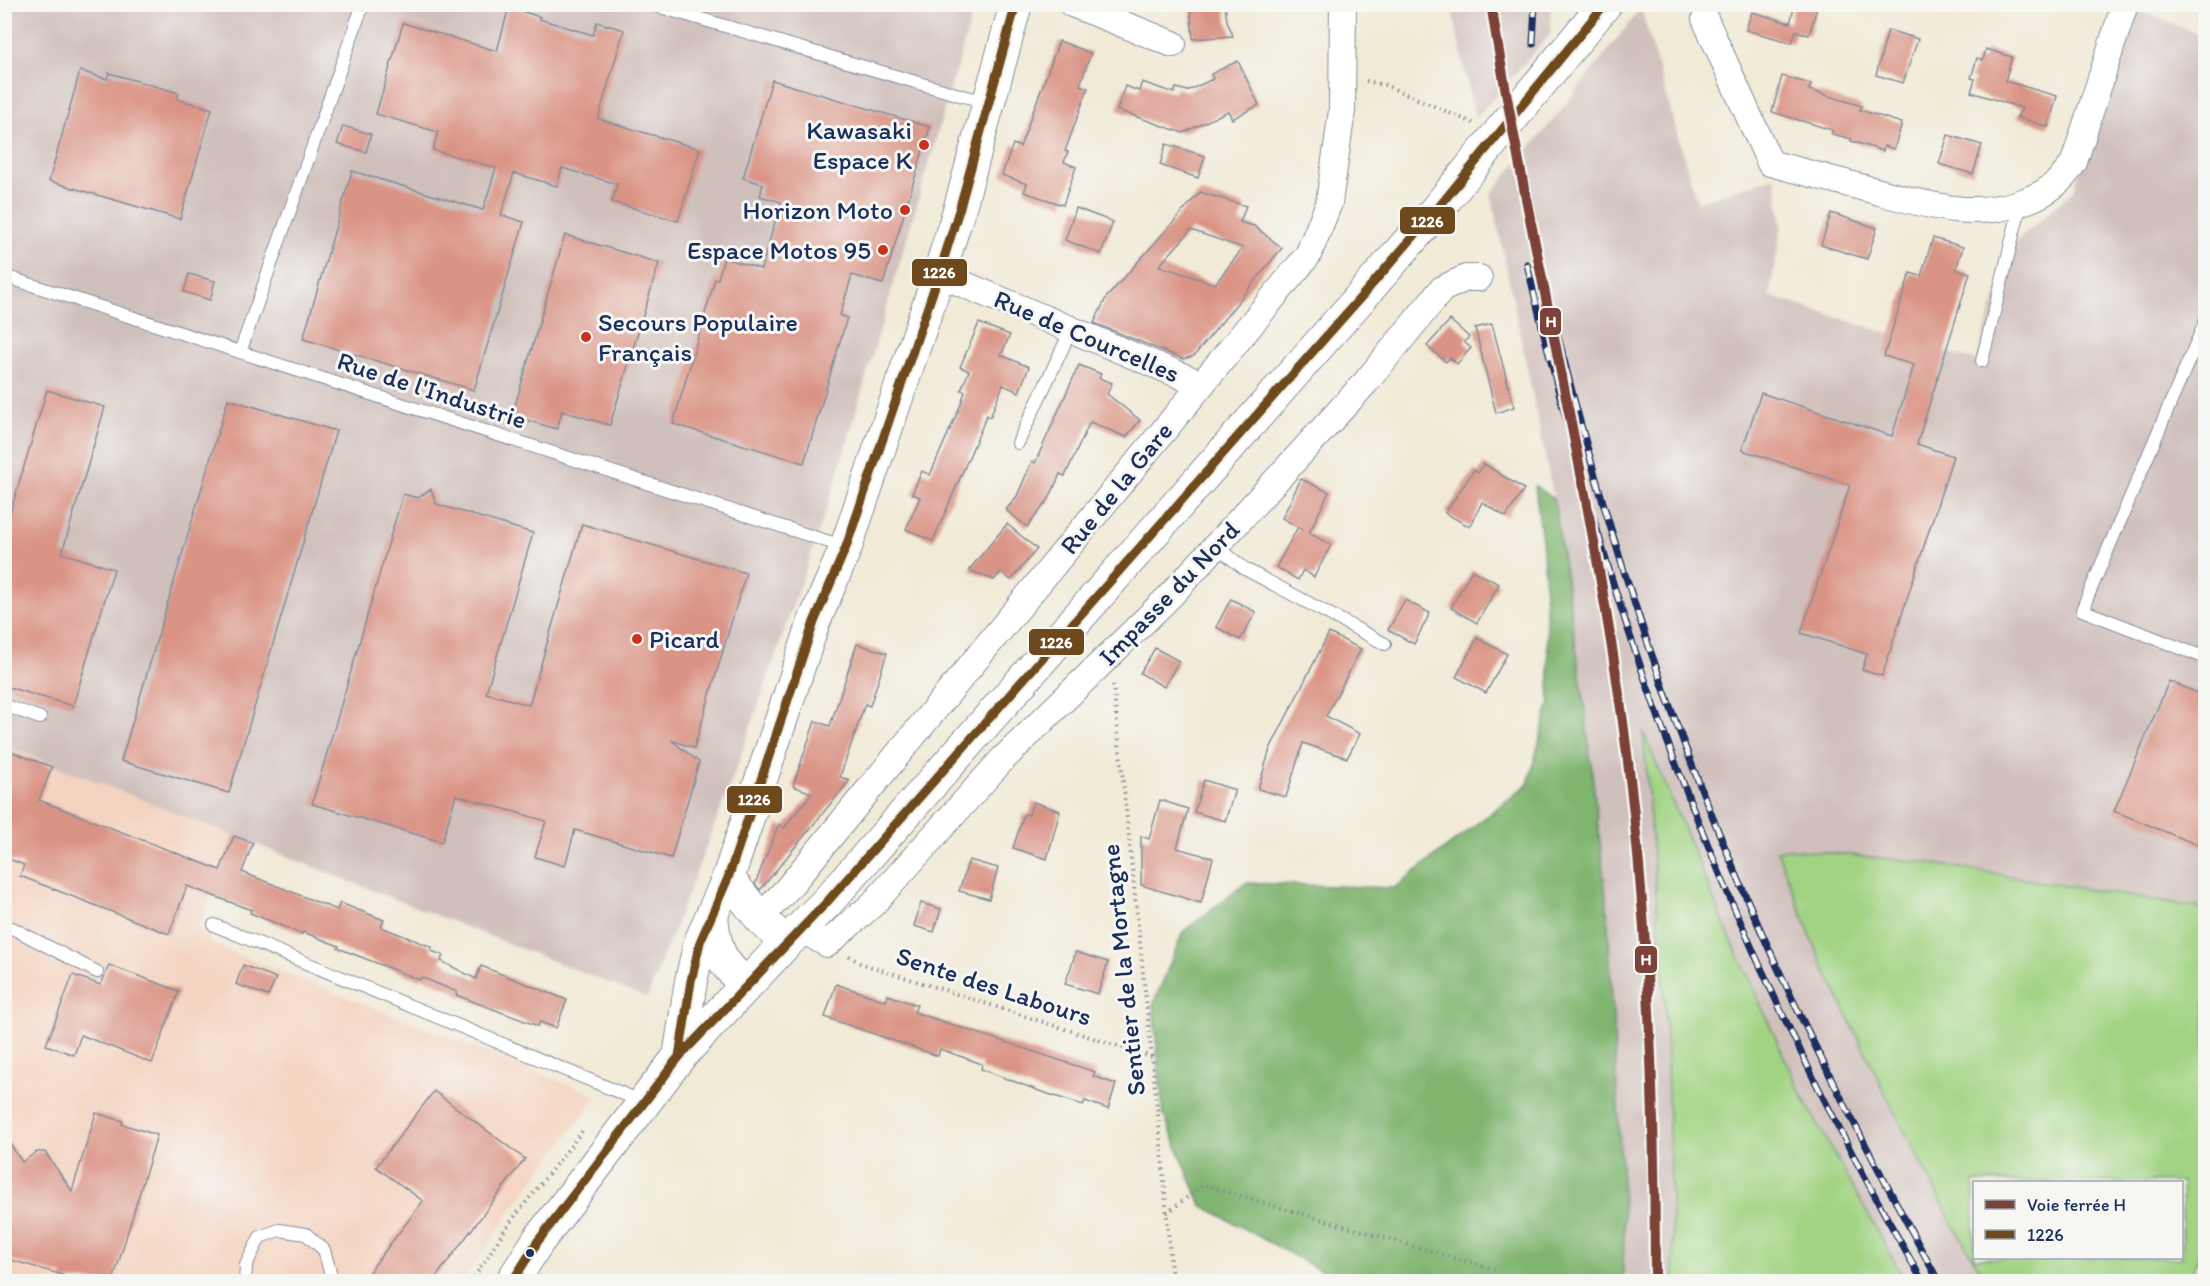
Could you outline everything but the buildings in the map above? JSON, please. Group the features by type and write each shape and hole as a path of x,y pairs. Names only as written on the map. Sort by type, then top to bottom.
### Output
{"main road":[{"path":"512,1281 538,1241 679,1057 746,985 805,938 826,903 1353,306 1481,138 1552,71 1605,4"}],"street":[{"path":"679,1057 691,981 700,942 728,878 814,622 846,547 939,274 960,207 1016,4"},
{"path":"1072,4 1173,44"},
{"name":"Rue de la Gare","path":"760,918 803,870 1308,255 1329,203 1342,111 1343,4"},
{"path":"1706,19 1770,163 1926,204 1968,211 1991,211 2021,203 2053,187 2065,176 2074,162 2125,4"},
{"name":"Rue de Courcelles","path":"939,274 1201,384"},
{"name":"Impasse du Nord","path":"805,938 873,904 1001,761 1170,596 1366,382 1442,289 1467,278 1479,278"},
{"path":"728,878 760,918 805,938"},
{"path":"712,915 714,942 726,967 746,985"}],"lane":[{"path":"240,352 363,4"},
{"path":"650,4 989,102"},
{"path":"1982,361 2021,203"},
{"name":"Rue de l'Industrie","path":"4,276 846,547"},
{"path":"2205,320 2082,610 2205,658"},
{"path":"1018,443 1072,328"},
{"path":"1216,546 1245,569 1385,644"},
{"path":"4,705 40,718"},
{"path":"214,925 643,1102"},
{"path":"4,928 12,928 97,972"},
{"path":"245,1281 246,1264 260,1237 279,1230 306,1234 324,1250 333,1281"}],"path":[{"path":"1342,78 1385,85 1481,138"},
{"name":"Sentier de la Mortagne","path":"1110,655 1152,1057 1172,1281"},
{"name":"Sente des Labours","path":"805,938 860,963 1152,1057"},
{"path":"1167,1213 1203,1185 1496,1270"}],"shaded area":[{"path":"4,5 975,5 834,487 737,767 647,998 5,746"},
{"path":"1451,5 1551,5 1551,33 1475,119"},
{"path":"2130,7 2205,37 2205,909 1930,863 1789,849 1777,851 1820,959 1889,1101 1955,1228 1987,1281 1905,1281 1801,1094 1725,926 1644,734 1665,1003 1674,1281 1623,1281 1624,1222 1584,702 1554,499 1491,193 1550,124 1641,8 1697,202 1775,177 1782,226 1769,296 1976,361 2012,245 2073,191"},
{"path":"4,746 234,836 198,929 211,935 209,943 598,1096 515,1205 463,1281 5,1281"}],"green space":[{"path":"1535,486 1554,499 1584,702 1607,906 1624,1222 1623,1281 1340,1281 1201,1205 1163,1113 1153,1005 1183,932 1246,883 1394,888 1528,784 1550,701 1543,549"},
{"path":"1643,732 1725,926 1801,1094 1905,1281 1674,1281 1665,1003"},
{"path":"1789,849 1930,863 2205,909 2206,1237 2190,1281 1987,1281 1974,1259 2183,1259 2183,1181 1973,1181 1973,1258 1889,1101 1820,959 1777,851"}],"railway":[{"path":"1533,44 1535,4"},
{"path":"1540,261 1600,493 1679,732 1725,848 1771,954 1865,1143 1939,1282"},
{"path":"1527,264 1578,464 1613,583 1643,673 1711,853 1789,1028 1876,1199 1923,1282"}],"rail line":[{"name":"H","path":"1491,4 1521,172 1587,506 1627,749 1642,901 1651,1053 1655,1282"}],"transit line":[{"name":"1226","path":"673,1064 679,1057 691,981 700,942 728,878 814,622 846,547 939,274 960,207 1016,4"},
{"name":"1226","path":"512,1282 538,1241 679,1057 826,903 1361,297 1433,214 1605,4"}],"place":[{"name":"Kawasaki Espace K","path":"924,145"},
{"name":"Horizon Moto","path":"905,210"},
{"name":"Espace Motos 95","path":"883,250"},
{"name":"Secours Populaire Français","path":"586,337"},
{"name":"Picard","path":"637,639"}]}
